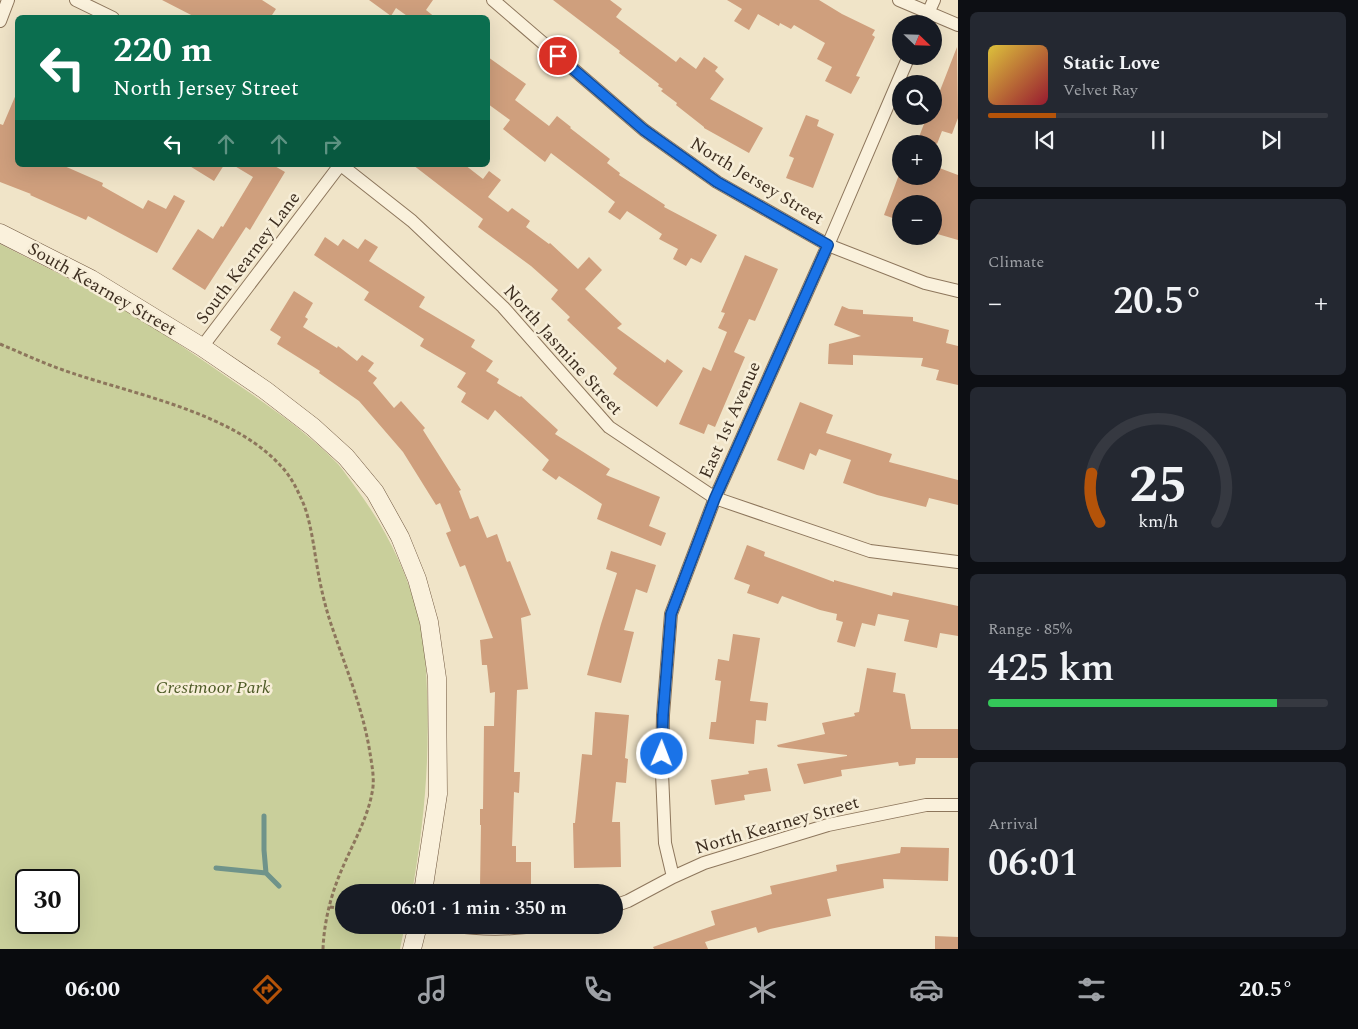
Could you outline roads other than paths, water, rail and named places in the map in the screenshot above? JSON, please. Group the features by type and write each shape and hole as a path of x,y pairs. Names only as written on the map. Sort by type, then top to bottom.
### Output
{"street":[{"path":"0,20 8,0"},
{"path":"76,0 107,15"},
{"name":"North Jersey Street","path":"493,0 644,130 717,182 828,245 925,283 958,291"},
{"path":"899,0 922,15"},
{"path":"927,15 934,0"},
{"path":"942,22 958,25"},
{"name":"East 1st Avenue","path":"673,877 665,843 662,773 663,715 671,614 715,498 828,245 905,65"},
{"name":"South Kearney Lane","path":"202,347 338,167"},
{"name":"North Jasmine Street","path":"343,167 412,221 503,307 609,427 715,498 870,551 958,562"},
{"name":"South Kearney Street","path":"0,233 91,279 202,347 265,390 313,427 346,457 375,492 400,537 414,571 429,622 437,678 438,794 425,884"},
{"name":"North Kearney Street","path":"623,903 704,863 828,825 926,805 958,805"},
{"path":"412,949 416,934"}],"waterway":[{"path":"264,816 266,873"},
{"path":"216,868 266,873 279,886"}],"park label":[{"name":"Crestmoor Park","path":"213,687"}]}
